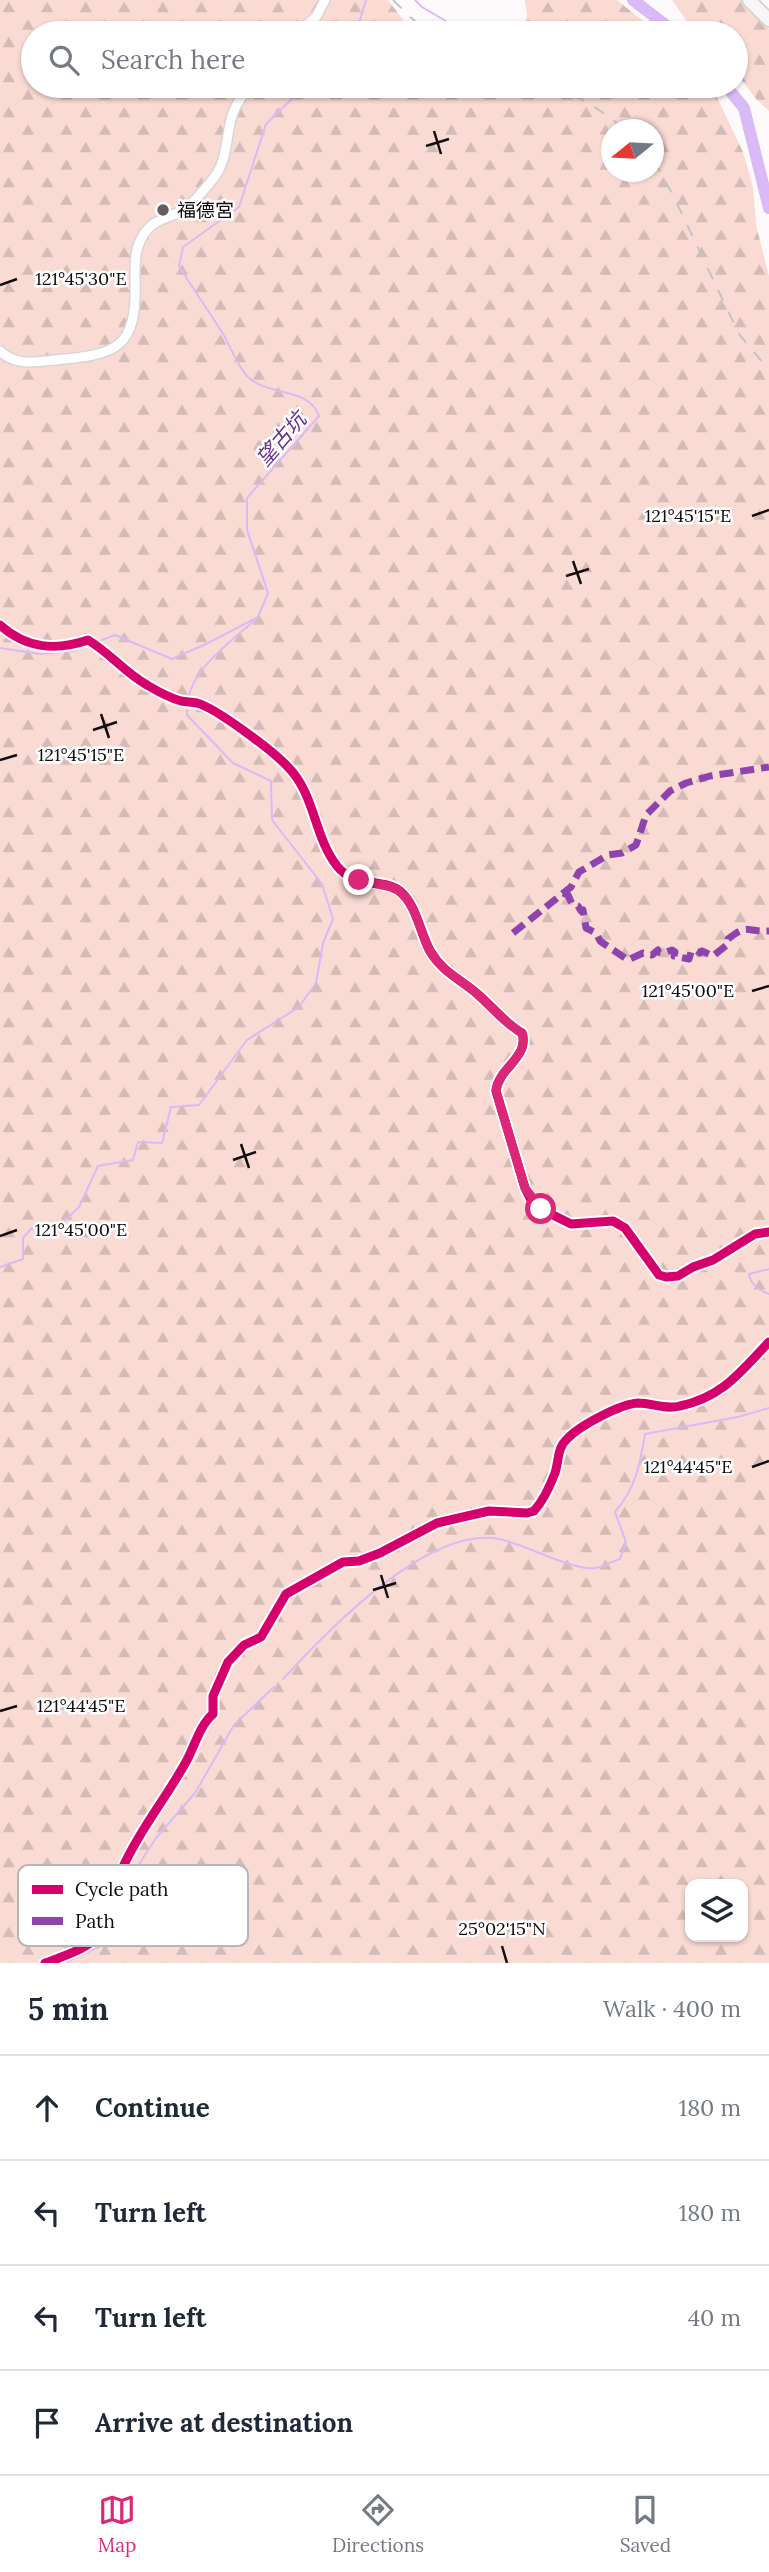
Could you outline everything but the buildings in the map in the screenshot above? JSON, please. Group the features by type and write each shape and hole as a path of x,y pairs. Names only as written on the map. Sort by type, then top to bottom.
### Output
{"main road":[{"path":"749,0 769,20"}],"street":[{"path":"312,21 325,0"},
{"path":"0,351 8,360 31,363 92,355 105,352 123,342 129,334 134,317 139,241 151,223 185,209 215,177 226,154 232,115 240,98"},
{"path":"0,625 29,643 44,648 88,640 109,653 133,677 150,687 181,701 197,703 228,718 286,764 305,793 326,849 337,867 345,874 367,884 399,890 408,900 429,949 439,965 522,1033 523,1044 519,1055 503,1071 496,1091 525,1188 541,1209 571,1224 613,1221 625,1228 659,1275 666,1278 678,1276 713,1260 755,1234 769,1232"},
{"path":"124,1865 187,1761 205,1720 213,1714 213,1696 228,1662 244,1645 261,1637 286,1594 343,1562 380,1553 438,1523 489,1511 534,1511 555,1474 561,1445 569,1436 628,1405 647,1404 661,1408 680,1406 704,1398 733,1381 769,1342"},
{"path":"46,1963 84,1946"}],"green space":[{"path":"0,0 388,0 404,21 21,21 21,98 717,98 743,152 753,187 756,225 769,276 769,1963 0,1963"},
{"path":"525,0 617,0 643,21 525,21"},
{"path":"672,0 742,0 769,29 769,111 748,89 748,21 687,21"}],"waterway":[{"name":"望古坑","path":"360,21 366,0"},
{"path":"415,0 446,21"},
{"path":"633,0 660,21"},
{"name":"望古坑","path":"102,640 115,635 172,659 258,617 268,593 247,530 247,498 319,416 306,400 255,383 247,376 179,266 183,247 239,207 266,124 293,98"},
{"path":"736,98 744,108 769,208"},
{"path":"189,697 192,686 206,665 255,620"},
{"name":"望古坑","path":"0,648 40,654 73,651 88,645"},
{"path":"0,1267 23,1259 23,1238 32,1228 60,1225 79,1207 98,1166 133,1160 138,1142 162,1143 171,1107 199,1105 247,1040 299,1007 316,983 323,943 333,919 322,884 272,820 271,781 233,763 187,715 187,710"},
{"path":"769,1269 749,1274 756,1287 769,1294"},
{"path":"283,1679 352,1610 411,1564 441,1548 471,1539 499,1539 585,1568 598,1567 620,1559 626,1542 615,1512 632,1485 645,1434 738,1417 769,1408"},
{"path":"138,1865 156,1838 195,1793 234,1725 274,1687"},
{"path":"65,1963 101,1946"}],"railway":[{"path":"393,0 415,21"},
{"path":"579,98 612,119"},
{"path":"664,179 739,334 769,370"}],"marked path":[{"path":"513,933 571,887 579,872 608,855 622,853 636,845 646,815 670,791 710,776 769,767"},
{"path":"563,893 568,895 572,904 583,910 586,928 628,960 643,953 652,955 658,950 664,953 672,950 675,952 674,956 689,959 691,952 695,950 713,956 739,931 769,931"}],"cycle path":[{"path":"0,625 21,639 42,646 65,646 88,640 155,690 177,700 197,703 230,721 288,767 304,790 323,842 337,866 352,877 400,891 410,904 435,959 522,1033 522,1049 502,1076 496,1091 525,1188 531,1200 541,1209 571,1224 613,1221 625,1228 659,1275 666,1277 678,1276 713,1260 755,1234 769,1232"},
{"path":"124,1865 137,1839 187,1760 201,1729 213,1714 213,1696 228,1662 244,1645 261,1637 286,1594 343,1562 359,1561 380,1553 437,1523 489,1511 534,1511 553,1478 561,1446 581,1428 600,1416 630,1404 674,1407 695,1402 730,1382 769,1342"},
{"path":"45,1963 86,1946"}],"place":[{"name":"福德宮","path":"163,210"}],"route":[{"path":"359,880 399,890 408,900 429,949 439,965 522,1033 523,1044 519,1055 503,1071 496,1091 525,1188 531,1200 541,1209"}]}
